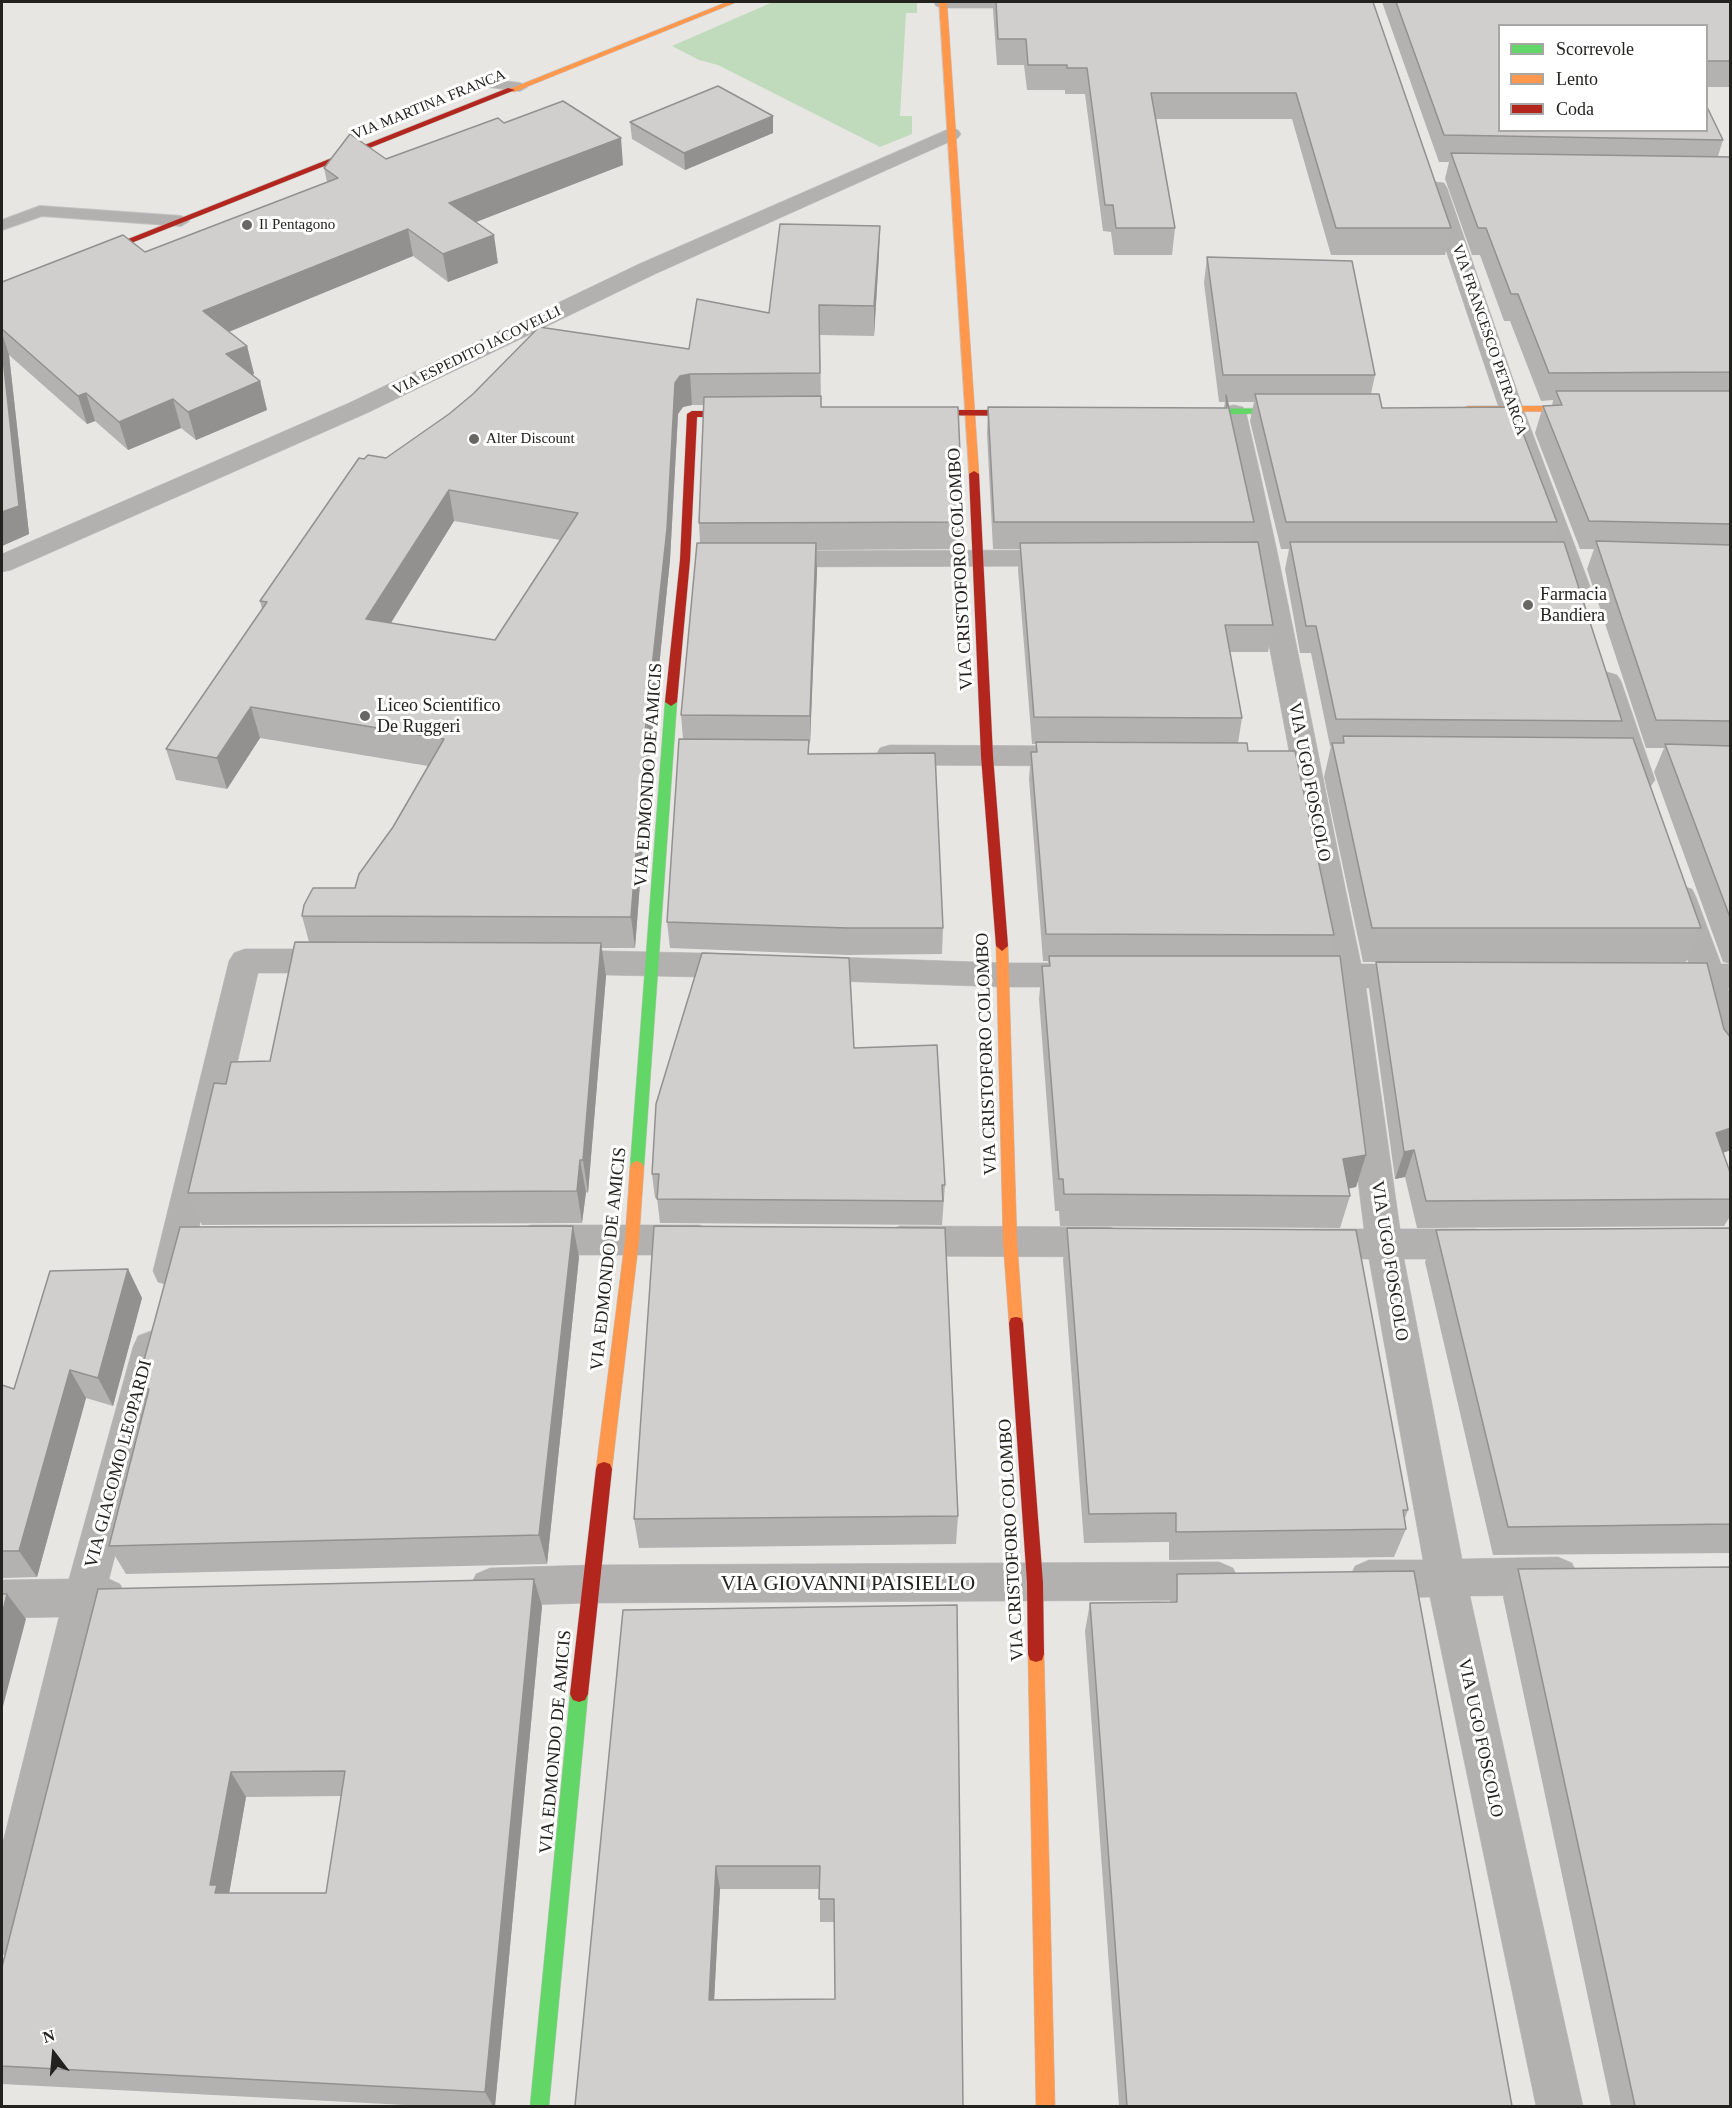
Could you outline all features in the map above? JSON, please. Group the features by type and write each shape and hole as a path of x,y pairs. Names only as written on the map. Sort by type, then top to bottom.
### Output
{"street":[{"name":"VIA MARTINA FRANCA","path":"75,262 733,2"},
{"path":"943,2 1087,2"},
{"name":"VIA CRISTOFORO COLOMBO","path":"943,2 971,413 987,756 1004,975 1010,1241 1035,1583 1046,2106"},
{"name":"VIA ESPEDITO IACOVELLI","path":"2,564 358,408 647,269 951,134"},
{"name":"VIA FRANCESCO PETRARCA","path":"1436,170 1512,408 1586,614"},
{"path":"1454,409 1604,409"},
{"path":"1174,412 1315,411"},
{"name":"VIA UGO FOSCOLO","path":"1234,412 1267,558 1303,758 1348,976 1384,1245 1446,1578 1560,2106"},
{"path":"902,413 1043,413"},
{"name":"VIA EDMONDO DE AMICIS","path":"539,2106 590,1584 632,1240 653,962 678,754 697,560 692,414 762,414"},
{"path":"744,559 1083,558"},
{"path":"1600,659 1621,760 1648,803"},
{"path":"868,755 1104,756"},
{"path":"1621,760 1665,760"},
{"path":"1671,867 1720,976 1731,1055"},
{"name":"VIA GIACOMO LEOPARDI","path":"2,1933 84,1598 162,1305 196,1242 245,961 365,961"},
{"path":"533,962 653,962 1004,975 1111,975"},
{"path":"1639,975 1720,976"},
{"path":"1265,976 1441,976"},
{"path":"501,1240 727,1240"},
{"path":"868,1240 1139,1242"},
{"path":"1279,1244 1503,1244"},
{"path":"1328,1579 1588,1575"},
{"name":"VIA GIOVANNI PAISIELLO","path":"460,1587 590,1584 1258,1580"},
{"path":"2,1599 142,1596"}],"lane":[{"path":"478,82 520,87"},
{"path":"2,225 40,212 180,221"}],"green space":[{"path":"773,2 917,2 917,13 906,13 900,116 912,116 912,134 880,147 718,65 699,60 672,46"}],"building":[{"path":"996,2 1373,2 1451,228 1336,228 1296,93 1151,93 1175,228 1116,228 1113,205 1105,205 1087,68 1067,68 1067,65 1028,65 1026,39 998,39"},
{"path":"1396,2 1731,2 1731,61 1708,61 1708,24 1498,24 1498,132 1708,132 1708,109 1723,140 1444,135"},
{"path":"718,86 773,116 684,153 630,122"},
{"path":"563,101 621,138 449,203 494,235 443,254 408,229 203,311 247,346 226,354 260,381 188,412 173,399 119,422 86,393 78,396 2,329 2,282 123,235 145,252 338,178 324,168 350,134 386,159 498,118 504,123"},
{"path":"1451,153 1731,157 1731,372 1549,373 1518,294 1511,294 1486,228 1478,228"},
{"path":"780,224 880,226 874,306 819,305 820,373 690,374 680,376 675,383 667,529 646,723 631,917 302,916 304,905 313,888 355,888 359,874 393,827 444,739 251,707 217,758 166,749 267,602 260,601 359,458 364,459 368,455 386,458 449,414 473,394 539,327 689,349 697,299 769,313","holes":["449,490 578,513 495,640 366,619"]},
{"path":"1207,257 1352,261 1375,375 1223,375"},
{"path":"2,349 19,506 2,512"},
{"path":"1556,391 1731,391 1731,524 1589,521 1543,406 1562,405"},
{"path":"1255,394 1379,394 1382,408 1513,407 1557,522 1286,522"},
{"path":"1226,395 1254,522 994,522 988,407 1227,408"},
{"path":"821,396 821,407 958,407 963,522 699,523 704,397"},
{"path":"1596,541 1731,545 1731,721 1656,720"},
{"path":"1258,542 1273,625 1225,625 1242,718 1034,717 1020,543"},
{"path":"1290,542 1564,542 1622,721 1336,719 1316,626 1306,626"},
{"path":"697,543 816,543 810,716 681,715"},
{"path":"1343,736 1633,738 1701,928 1372,928 1332,743 1344,743"},
{"path":"679,739 809,740 808,754 935,753 943,928 847,928 667,922"},
{"path":"1036,742 1247,743 1248,751 1295,751 1334,935 1046,934 1031,752 1037,752"},
{"path":"1665,744 1731,746 1731,920"},
{"path":"295,942 601,943 583,1160 580,1160 577,1191 188,1193 214,1083 226,1084 231,1062 270,1061"},
{"path":"702,953 849,958 854,1048 937,1045 945,1185 942,1185 943,1201 657,1199 659,1174 652,1174 656,1104"},
{"path":"1049,956 1340,956 1366,1155 1343,1159 1350,1196 1064,1194 1063,1179 1059,1179 1042,966 1050,966"},
{"path":"1376,962 1707,963 1724,1029 1731,1038 1731,1128 1716,1133 1731,1175 1731,1199 1426,1201 1414,1150 1404,1152"},
{"path":"573,1226 539,1535 109,1546 149,1389 137,1386 180,1227"},
{"path":"654,1226 945,1228 958,1516 634,1519"},
{"path":"1067,1228 1356,1230 1408,1510 1403,1510 1406,1529 1176,1532 1176,1513 1089,1514"},
{"path":"1731,1228 1731,1524 1508,1527 1436,1230"},
{"path":"128,1269 98,1378 70,1370 19,1551 2,1551 2,1385 14,1389 50,1271"},
{"path":"1731,1567 1731,2106 1635,2106 1518,1569"},
{"path":"1414,1571 1512,2106 1127,2106 1090,1603 1177,1602 1177,1574"},
{"path":"534,1579 485,2092 2,2066 2,1967 98,1589","holes":["345,1771 326,1893 215,1893 217,1885 210,1885 231,1772"]},
{"path":"2,1594 7,1594 2,1615"},
{"path":"957,1605 963,2106 575,2106 623,1610","holes":["716,1866 820,1866 819,1899 834,1899 835,1999 709,2000"]}],"traffic: fast":[{"path":"1186,412 1297,411"},
{"path":"637,1167 671,702"},
{"path":"539,2106 579,1694"}],"traffic: slow":[{"path":"511,90 733,2"},
{"path":"943,2 974,474"},
{"path":"1468,409 1588,409"},
{"path":"1002,946 1010,1241 1016,1323"},
{"path":"604,1469 632,1240 637,1167"},
{"path":"1036,1654 1046,2106"}],"traffic: jam":[{"path":"88,257 511,90"},
{"path":"913,413 1033,413"},
{"path":"671,702 685,560 692,414 748,414"},
{"path":"974,474 987,756 1002,946"},
{"path":"1016,1323 1035,1583 1036,1654"},
{"path":"579,1694 604,1469"}],"place":[{"name":"Il Pentagono","path":"247,225"},
{"name":"Alter Discount","path":"474,439"},
{"name":"Farmacia Bandiera","path":"1528,605"},
{"name":"Liceo Scientifico De Ruggeri","path":"365,716"}]}
